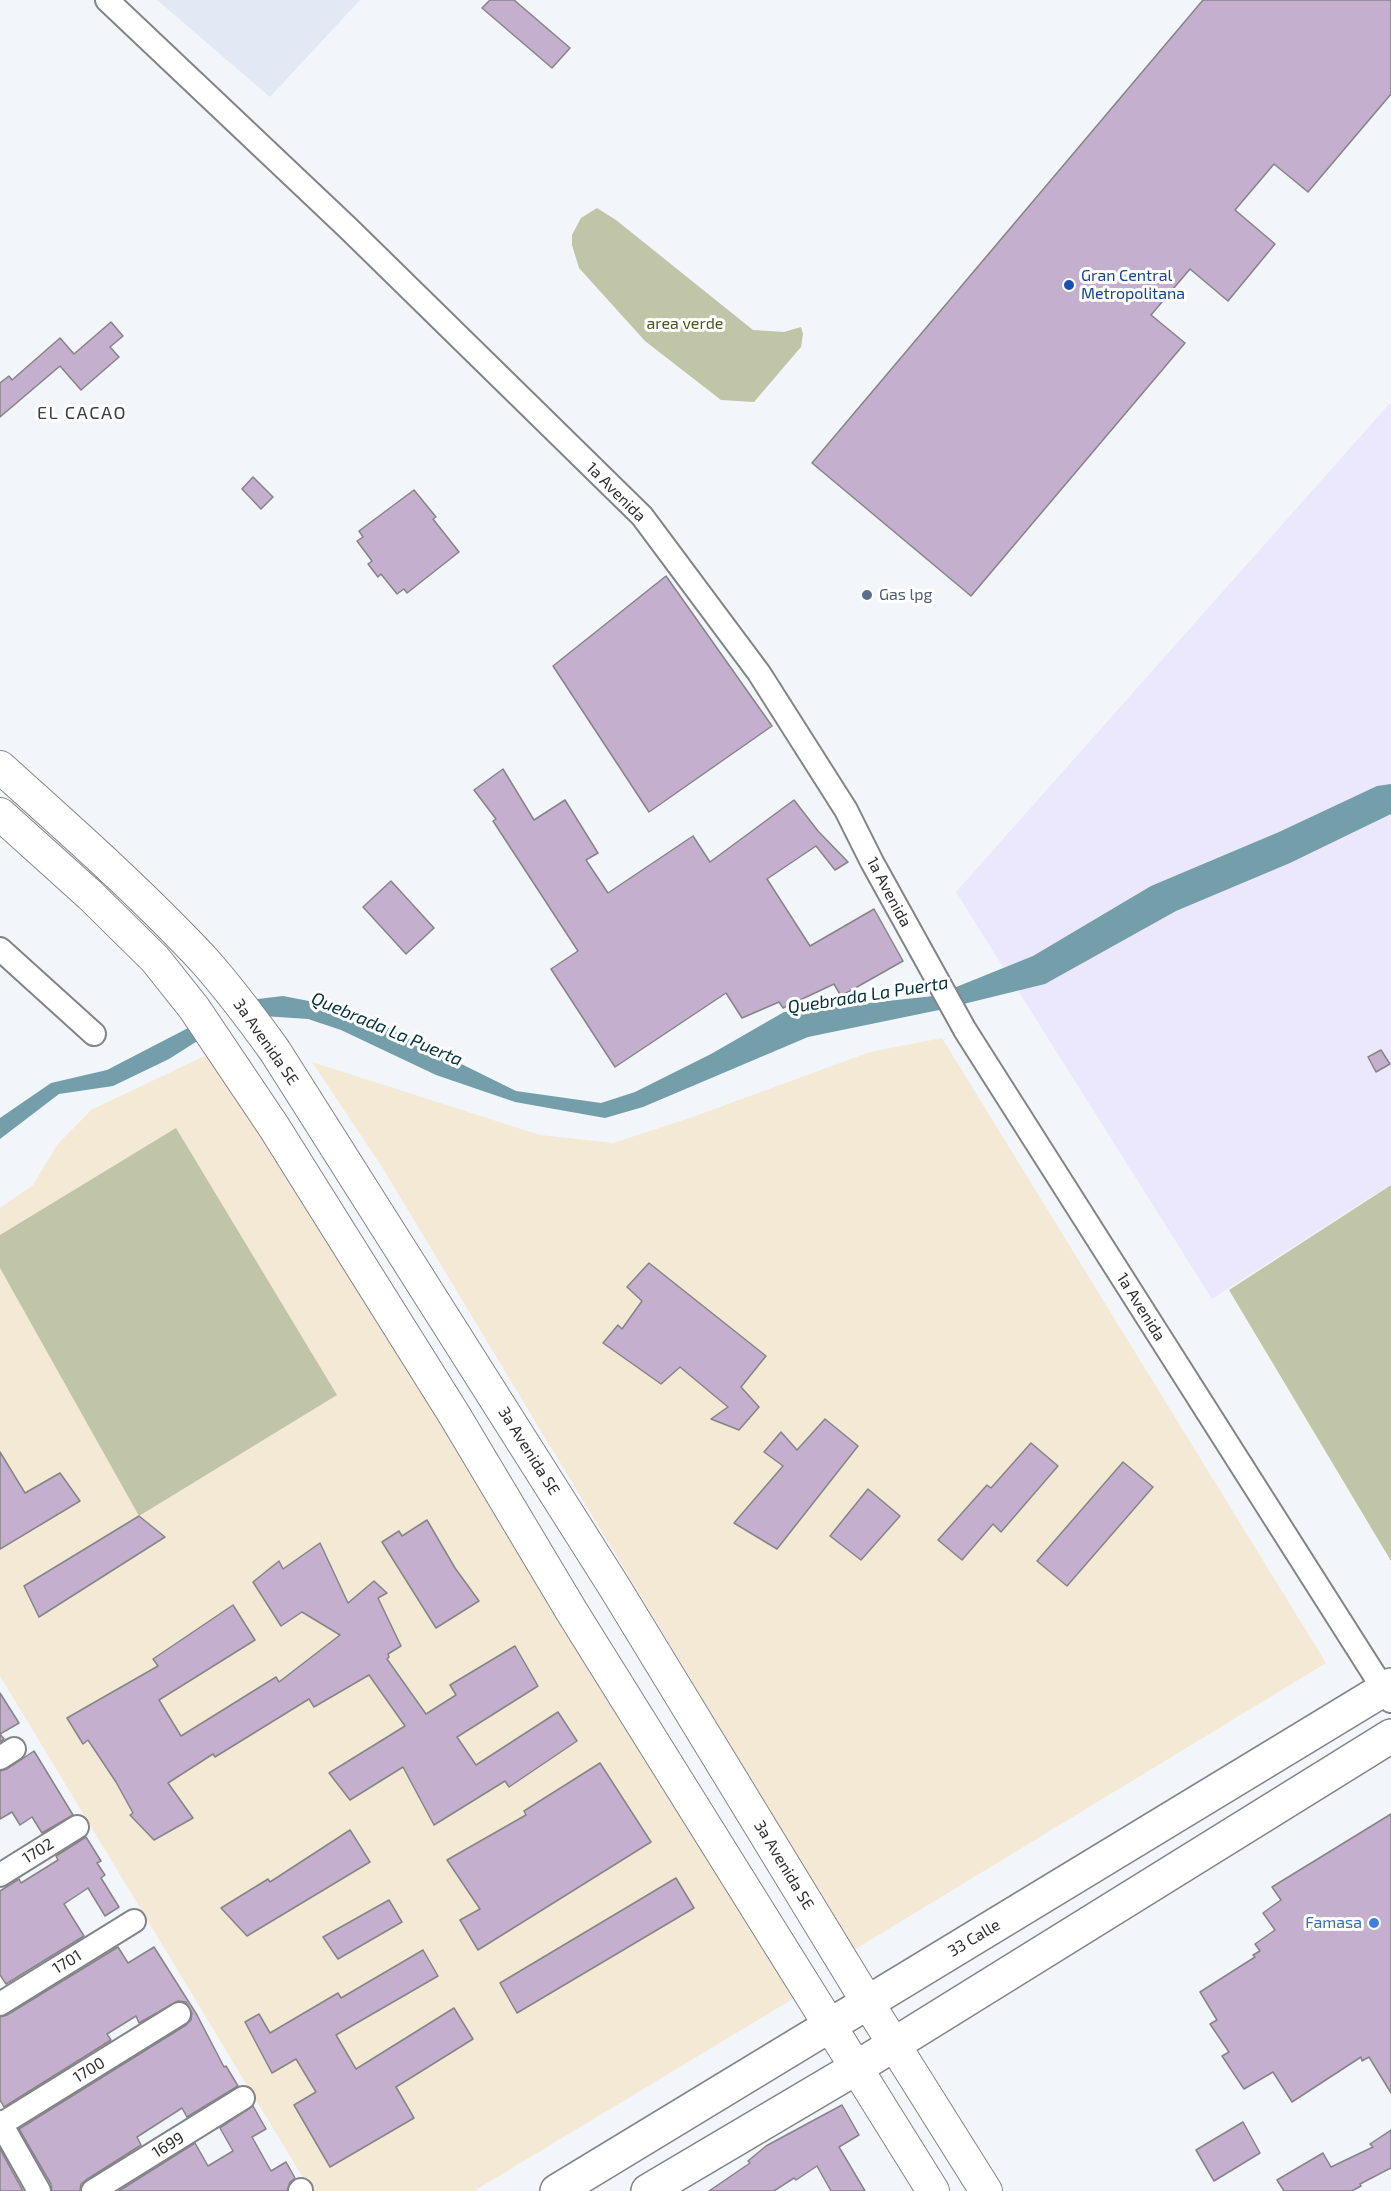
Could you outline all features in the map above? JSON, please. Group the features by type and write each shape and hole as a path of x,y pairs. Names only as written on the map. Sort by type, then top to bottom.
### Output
{"main road":[{"name":"33 Calle","path":"557,2191 1389,1692"},
{"path":"648,2191 856,2068 1391,1737"}],"street":[{"name":"1a Avenida","path":"107,0 284,166 642,516 759,673 846,810 935,979 965,1030 1389,1692"},
{"name":"3a Avenida SE","path":"0,767 114,869 202,959 239,1002 275,1051 615,1588 868,2003 986,2191"},
{"path":"0,814 90,895 155,959 194,1008 274,1127 455,1416 572,1612 933,2191"},
{"path":"0,949 94,1034"},
{"name":"1702","path":"0,1875 77,1827"},
{"name":"1701","path":"0,2004 134,1921"},
{"name":"1700","path":"0,2123 179,2014"},
{"name":"1699","path":"93,2191 243,2098"},
{"path":"0,2123 39,2191"}],"shaded area":[{"path":"157,0 360,0 270,97"},
{"path":"1391,402 1391,1184 1212,1299 956,892"},
{"path":"942,1038 1326,1663 854,1950 382,1167 312,1062 540,1135 613,1143 690,1118 870,1052"},
{"path":"213,1052 796,1997 474,2191 311,2191 0,1676 0,1208 33,1185 57,1145 91,1110"}],"green space":[{"name":"area verde","path":"597,208 616,220 753,330 784,332 801,327 803,334 801,347 754,402 721,400 645,341 579,268 572,245 572,235 581,218"},
{"path":"176,1128 337,1395 139,1516 0,1268 0,1235"},
{"path":"1391,1185 1391,1561 1229,1290"}],"water":[{"name":"Quebrada La Puerta","path":"1391,784 1391,814 1290,863 1176,911 1045,984 939,1010 808,1037 643,1107 605,1118 515,1102 436,1075 341,1030 308,1019 248,1015 249,1000 283,996 350,1009 516,1091 601,1103 635,1092 711,1054 784,1012 934,996 1033,956 1151,886 1279,832 1377,786"},
{"path":"192,1026 199,1040 169,1059 113,1086 59,1094 0,1139 0,1118 51,1083 107,1070"}],"building":[{"path":"490,0 514,0 570,48 552,68 482,8"},
{"name":"Gran Central Metropolitana","path":"1203,0 1391,0 1391,94 1308,192 1274,164 1235,210 1275,244 1228,301 1190,269 1151,315 1185,343 971,596 812,463"},
{"path":"111,322 123,336 110,347 119,357 81,390 60,366 0,417 0,383 9,376 12,380 60,338 74,354"},
{"path":"253,477 273,497 261,509 242,489"},
{"path":"414,490 436,517 433,519 459,552 407,593 404,589 397,594 381,574 378,577 368,564 372,561 357,541 363,537 359,531"},
{"path":"666,576 772,726 649,812 553,666"},
{"path":"503,769 534,820 565,800 598,853 586,860 608,893 693,836 710,862 794,800 818,831 848,862 835,870 816,846 767,879 810,946 874,909 903,961 841,996 834,984 783,1008 779,1002 742,1018 726,993 615,1067 551,969 578,951 493,821 496,819 474,790"},
{"path":"391,881 434,928 406,954 363,907"},
{"path":"1381,1050 1390,1064 1376,1072 1368,1057"},
{"path":"649,1263 766,1356 741,1387 759,1407 739,1430 711,1419 728,1407 680,1367 661,1384 603,1343 618,1325 622,1329 642,1301 627,1287"},
{"path":"825,1419 858,1446 777,1549 734,1523 783,1466 764,1452 781,1432 797,1450"},
{"path":"1031,1443 1058,1466 1001,1532 993,1524 962,1560 938,1540 987,1485 991,1488"},
{"path":"0,1452 25,1493 60,1473 80,1501 0,1549"},
{"path":"1123,1462 1153,1487 1067,1586 1037,1561"},
{"path":"868,1489 900,1516 861,1560 830,1536"},
{"path":"139,1516 165,1537 39,1617 24,1586"},
{"path":"427,1520 455,1568 479,1601 436,1628 382,1542 399,1531 402,1536"},
{"path":"320,1543 348,1603 374,1581 387,1593 378,1598 401,1646 388,1654 387,1659 426,1714 456,1695 450,1685 515,1646 538,1686 457,1737 476,1765 558,1712 577,1741 509,1787 505,1781 434,1825 403,1767 350,1800 329,1773 405,1726 369,1675 314,1707 309,1699 215,1757 213,1754 168,1783 193,1818 154,1840 130,1815 133,1813 116,1782 88,1740 83,1744 67,1718 158,1666 153,1659 233,1605 255,1640 159,1700 181,1736 276,1677 279,1682 340,1635 302,1612 281,1626 253,1582 279,1561 283,1569"},
{"path":"0,1693 19,1723 0,1734"},
{"path":"34,1751 73,1815 42,1833 32,1817 20,1825 12,1812 0,1819 0,1771 7,1769"},
{"path":"600,1763 651,1842 478,1950 460,1920 480,1909 447,1860 526,1815 524,1811"},
{"path":"1391,1814 1391,2093 1369,2057 1362,2061 1361,2057 1292,2102 1273,2072 1244,2089 1222,2056 1229,2052 1210,2024 1217,2020 1200,1992 1255,1957 1253,1955 1260,1951 1255,1944 1275,1930 1263,1913 1281,1900 1272,1887"},
{"path":"350,1830 370,1862 247,1936 221,1908 268,1879 270,1882"},
{"path":"86,1837 101,1861 97,1863 105,1875 101,1878 119,1907 105,1916 88,1888 64,1904 84,1936 6,1984 0,1975 0,1891 19,1879 21,1883 58,1860 56,1856"},
{"path":"676,1878 694,1908 517,2013 500,1983"},
{"path":"389,1900 402,1922 338,1959 323,1937"},
{"path":"118,1947 128,1963 154,1947 197,2015 224,2067 226,2066 238,2086 187,2117 182,2108 137,2137 141,2145 86,2180 81,2184 80,2191 52,2191 51,2184 19,2129 186,2025 191,2020 192,2013 186,2002 178,2001 139,2023 136,2016 107,2034 111,2040 4,2107 0,2100 0,2017 7,2015"},
{"path":"423,1950 438,1976 336,2035 356,2069 454,2008 473,2039 396,2087 414,2118 330,2167 294,2105 316,2092 296,2059 272,2073 245,2022 259,2014 270,2033 338,1993 341,1998"},
{"path":"842,2105 859,2135 839,2147 865,2191 831,2191 817,2166 774,2191 709,2191 750,2163 748,2161 766,2146"},
{"path":"253,2106 266,2129 252,2137 271,2171 286,2162 295,2178 290,2182 287,2191 119,2191 195,2143 208,2166 233,2151 220,2128"},
{"path":"1243,2122 1260,2153 1214,2181 1196,2150"},
{"path":"1391,2130 1391,2168 1360,2184 1361,2186 1352,2191 1284,2191 1277,2180 1323,2153 1331,2167 1373,2147 1370,2144"},
{"path":"0,2149 23,2191 0,2191"}],"place":[{"name":"Gran Central Metropolitana","path":"1069,285"},
{"name":"Gas lpg","path":"867,595"},
{"name":"Famasa","path":"1374,1923"}],"district":[{"name":"EL CACAO","path":"82,413"}]}
